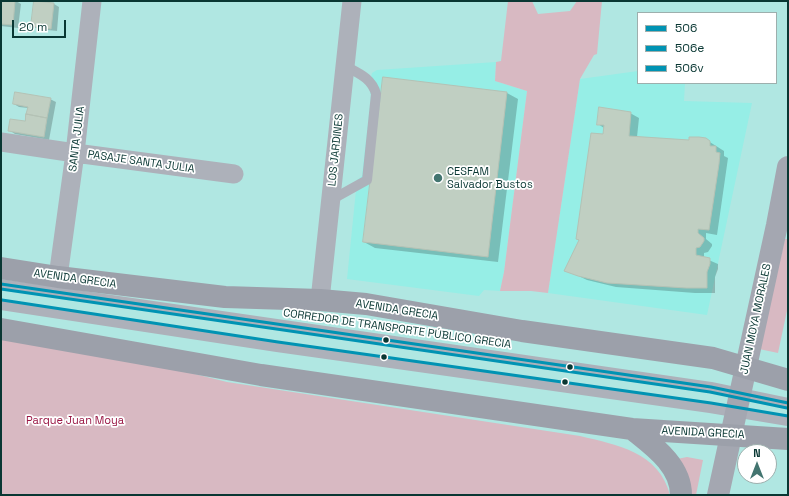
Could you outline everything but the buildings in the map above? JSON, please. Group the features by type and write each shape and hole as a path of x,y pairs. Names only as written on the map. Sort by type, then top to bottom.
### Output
{"main road":[{"name":"AVENIDA GRECIA","path":"1,268 58,278 225,297 320,300 366,304 522,331 713,358 788,380"},
{"name":"AVENIDA GRECIA","path":"1,329 260,375 632,429 730,434 788,439"},
{"path":"632,429 666,459 678,480 681,495"}],"street":[{"name":"SANTA JULIA","path":"58,278 75,153 92,1"},
{"name":"LOS JARDINES","path":"320,300 352,1"},
{"name":"PASAJE SANTA JULIA","path":"1,142 234,174"},
{"name":"JUAN MOYA MORALES","path":"718,495 737,403 782,226 788,167"}],"lane":[{"path":"331,200 367,180 376,94 374,87 366,78 345,66"},
{"name":"CORREDOR DE TRANSPORTE PÚBLICO GRECIA","path":"1,284 712,387 737,403 788,421"},
{"name":"CORREDOR DE TRANSPORTE PÚBLICO GRECIA","path":"1,304 278,347 710,408 737,403 788,403"}],"shaded area":[{"name":"CESFAM Salvador Bustos","path":"496,62 495,81 527,91 504,272 500,291 484,290 479,296 347,279 357,180 362,176 371,96 369,86 372,73 377,70"},
{"path":"637,71 637,84 685,84 684,101 752,103 707,315 548,293 580,79"}],"green space":[{"path":"508,1 532,1 538,14 570,11 577,1 602,1 597,54 594,55 580,79 548,293 531,291 500,291 504,272 527,91 495,81 496,62 501,61"},
{"path":"785,239 788,239 788,306 778,353 759,349"},
{"name":"Parque Juan Moya","path":"1,334 110,353 227,382 594,439 622,447 646,460 656,469 664,480 670,495 1,495"},
{"path":"687,457 703,460 696,495 689,495 677,459"}],"transit line":[{"name":"506","path":"1,284 711,387 788,403"},
{"name":"506e","path":"1,289 710,392 787,408"},
{"name":"506v","path":"2,300 278,342 711,403 788,416"}],"place":[{"name":"CESFAM Salvador Bustos","path":"438,178"}]}
